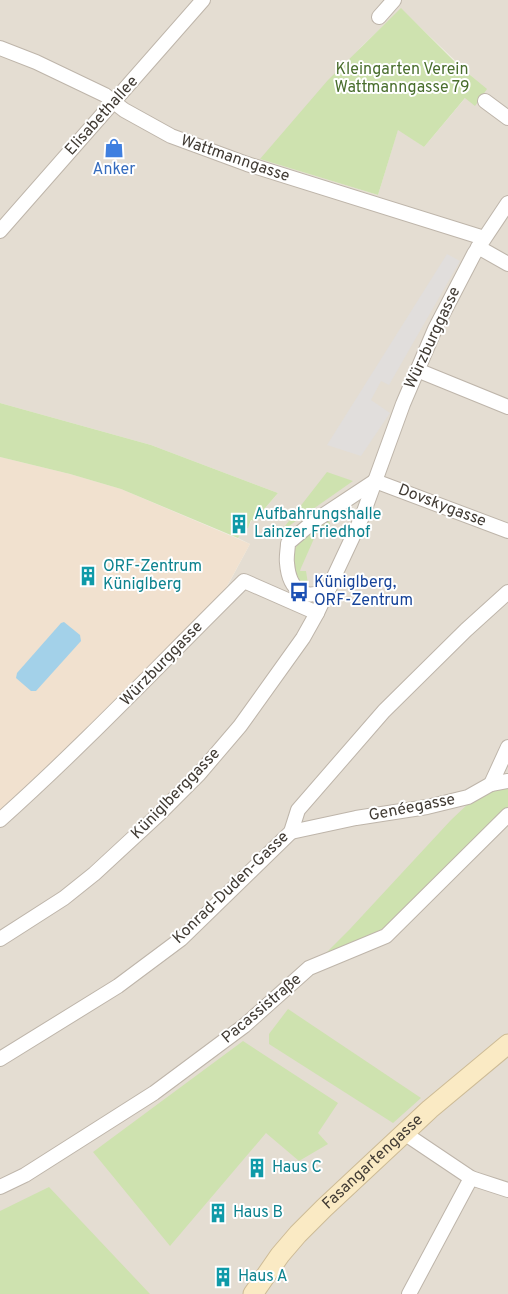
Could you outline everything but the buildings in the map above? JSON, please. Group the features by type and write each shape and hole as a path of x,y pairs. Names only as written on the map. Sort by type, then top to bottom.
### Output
{"main road":[{"name":"Fasangartengasse","path":"253,1294 275,1262 298,1234 430,1109 508,1044"}],"street":[{"name":"Elisabethallee","path":"0,231 203,0"},
{"path":"379,17 394,0"},
{"name":"Wattmanngasse","path":"0,48 36,62 105,95 114,103 171,136 238,161 481,243 508,264"},
{"path":"485,101 508,118"},
{"name":"Würzburggasse","path":"330,587 362,517 417,370 435,329 481,243 508,203"},
{"path":"417,370 508,407"},
{"path":"330,587 323,592 309,595 299,592 293,586 286,562 288,543 313,522 375,481"},
{"name":"Dovskygasse","path":"375,481 508,531"},
{"name":"Würzburggasse","path":"0,820 128,699 244,581 317,613"},
{"path":"317,613 330,587"},
{"name":"Konrad-Duden-Gasse","path":"0,1059 118,986 181,939 291,832 298,810 384,711 466,630 508,592"},
{"name":"Küniglberggasse","path":"0,939 64,898 94,874 199,774 240,726 303,638 317,613"},
{"path":"491,784 508,747"},
{"name":"Genéegasse","path":"291,832 356,818 427,807 468,797 491,784 508,780"},
{"name":"Pacassistraße","path":"0,1187 24,1175 154,1094 244,1026 309,968 386,936 508,815"},
{"path":"404,1133 471,1178 508,1190"},
{"path":"409,1294 471,1178"}],"shaded area":[{"path":"0,0 508,0 508,1294 0,1294 0,813 221,598 250,544 238,538 243,528 248,527 252,520 254,521 278,493 151,445 0,403","holes":["401,9 483,87 472,90 424,147 398,129 378,195 261,159 362,46"]},
{"path":"447,254 460,261 389,385 381,381 371,400 390,413 361,456 327,445"},
{"path":"0,457 121,489 250,544 221,597 168,653 0,813"}],"green space":[{"name":"Kleingarten Verein Wattmanngasse 79","path":"401,8 458,65 487,89 475,106 465,98 424,147 398,130 378,195 260,159 328,80"},
{"path":"0,403 151,445 278,493 254,521 251,520 248,528 243,529 238,538 121,489 0,457"},
{"path":"327,472 353,481 276,535 274,534 285,526"},
{"path":"329,521 330,524 325,530 316,534 301,568 300,571 306,571 308,584 302,584 298,581 294,569 293,554 305,537"},
{"path":"508,788 508,807 390,924 370,936 327,952 469,803 491,792"},
{"path":"288,1009 421,1098 393,1123 269,1044 269,1034"},
{"path":"243,1041 338,1103 318,1133 328,1144 299,1161 266,1133 170,1246 93,1152"},
{"path":"49,1187 150,1294 0,1294 0,1211"}],"water":[{"path":"64,622 80,635 81,641 36,691 31,691 16,678 17,673 61,623"}],"place":[{"name":"Anker","path":"114,148"},
{"name":"Aufbahrungshalle Lainzer Friedhof","path":"239,524"},
{"name":"ORF-Zentrum Küniglberg","path":"88,576"},
{"name":"Küniglberg, ORF-Zentrum","path":"299,592"},
{"name":"Haus C","path":"257,1168"},
{"name":"Haus B","path":"218,1213"},
{"name":"Haus A","path":"223,1277"}]}
